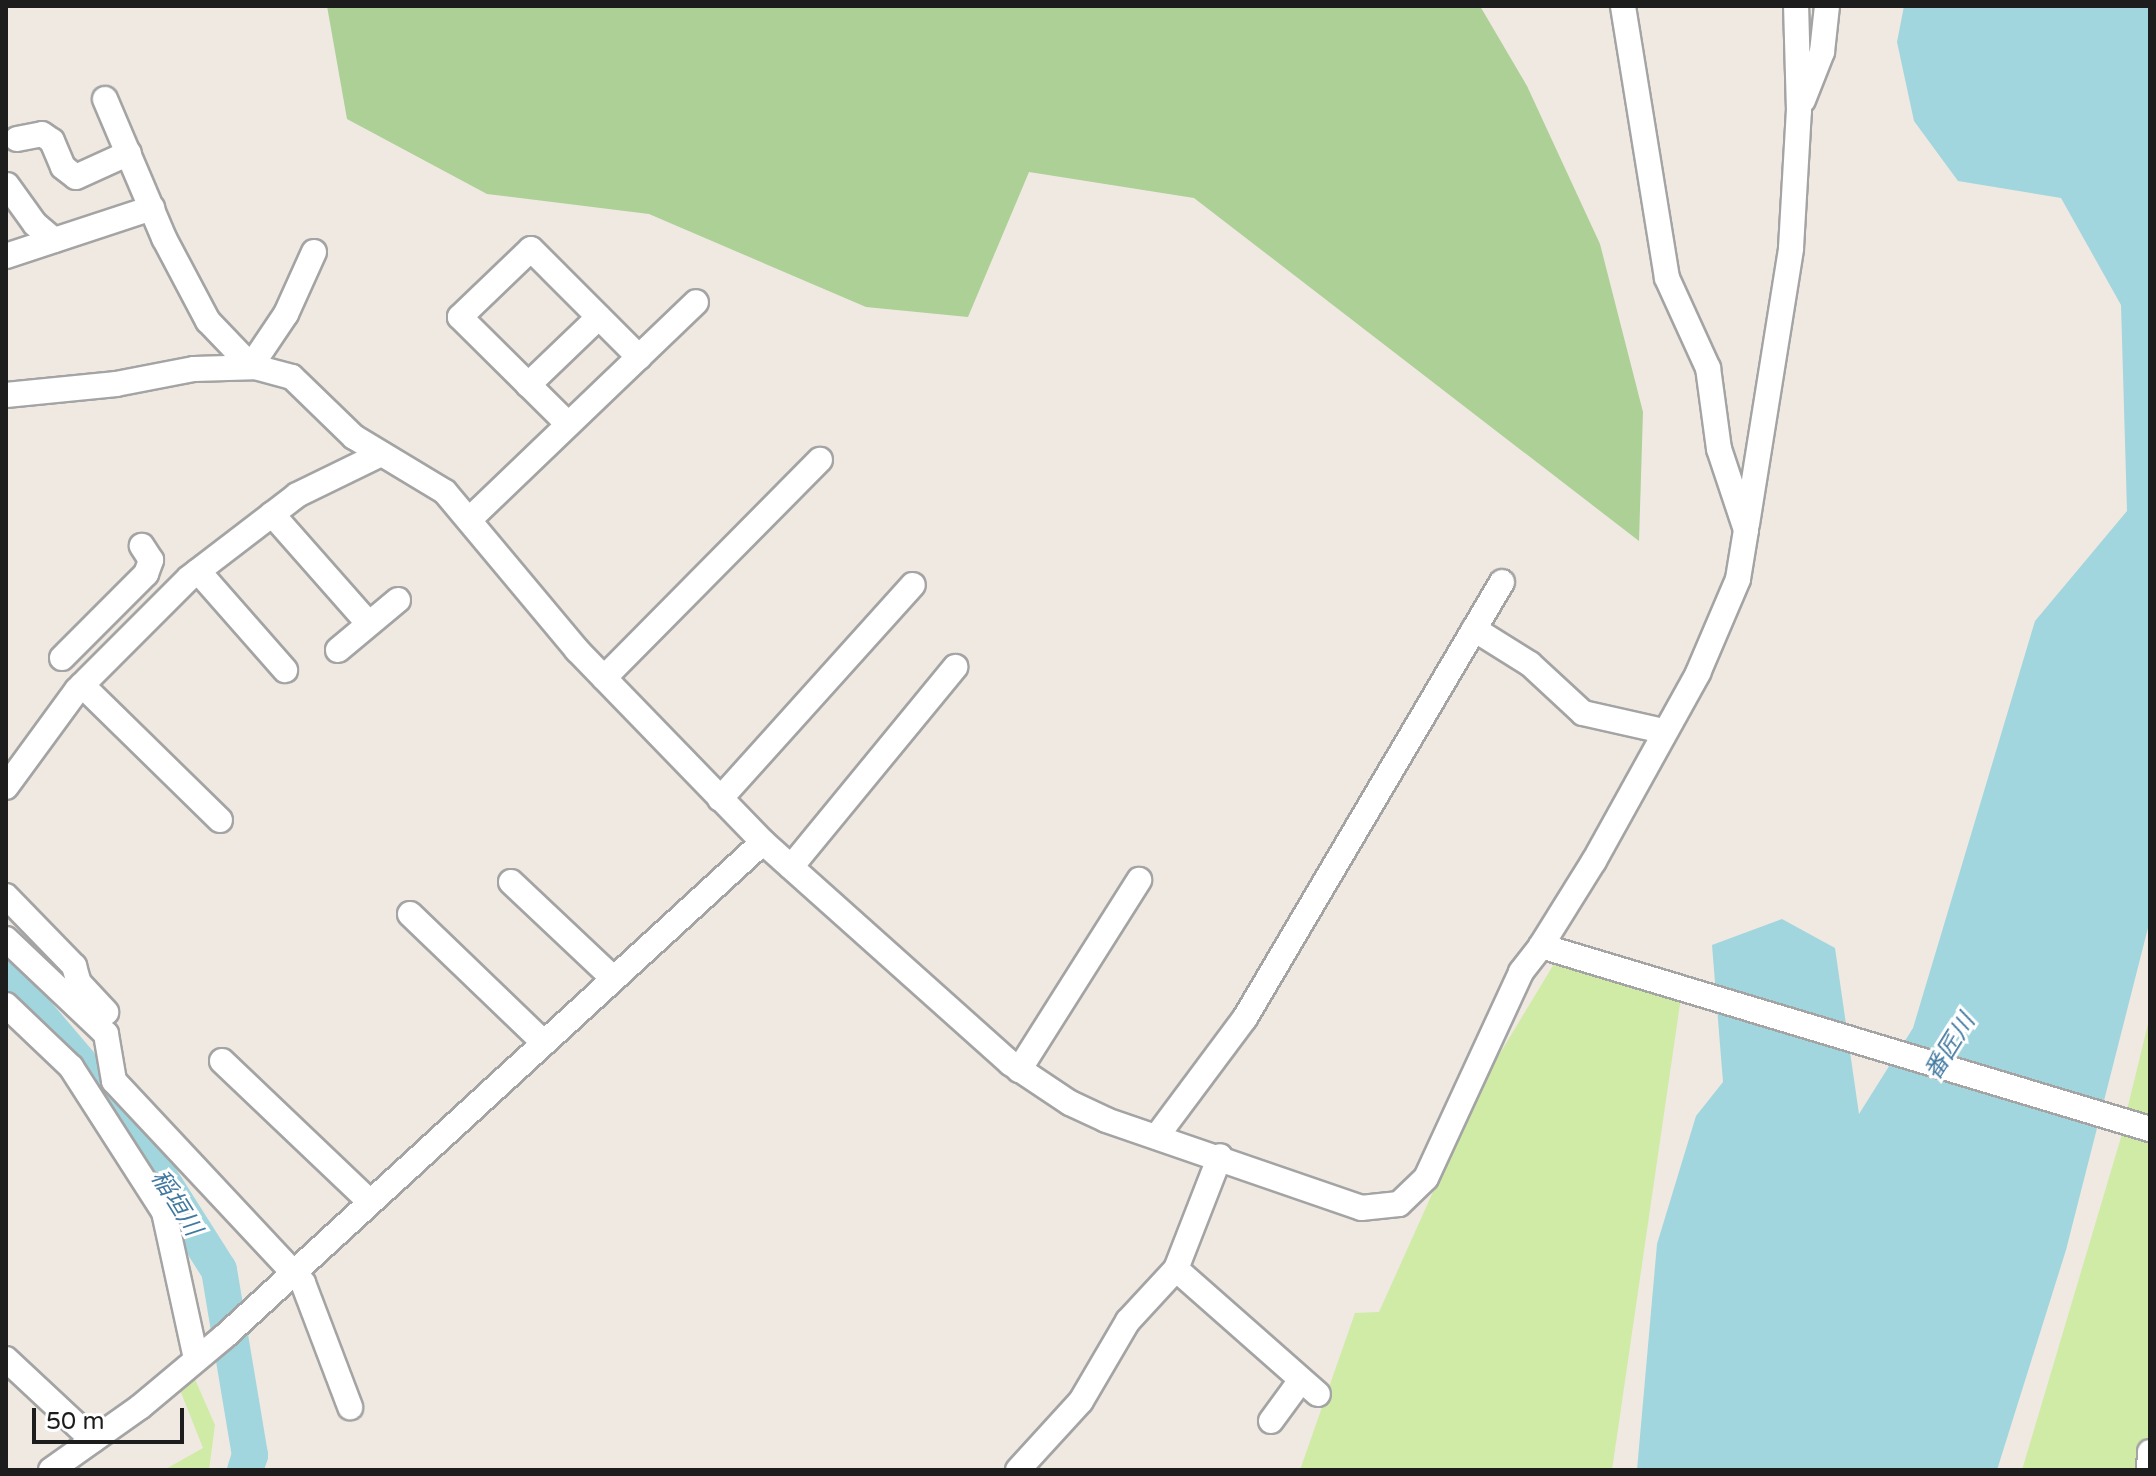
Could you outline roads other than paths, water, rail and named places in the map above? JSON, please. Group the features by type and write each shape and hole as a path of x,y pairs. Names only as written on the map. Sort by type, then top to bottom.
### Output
{"street":[{"path":"1623,6 1667,278 1708,368 1719,449 1746,530"},
{"path":"6,395 116,384 194,369 257,367 292,377 354,437 445,492 604,678 720,799 763,842 1019,1070 1106,1120 1220,1156 1361,1208 1399,1204 1426,1178 1521,972 1541,946 1594,861 1663,731 1698,673 1738,579 1791,248 1799,111 1796,6"},
{"path":"1799,111 1822,52 1827,6"},
{"path":"105,99 152,208 208,321 257,367"},
{"path":"17,139 42,134 52,141 63,167 76,177 129,153"},
{"path":"7,185 35,224 54,240"},
{"path":"6,256 152,208"},
{"path":"568,424 460,317 531,249 639,357"},
{"path":"257,367 286,314 314,252"},
{"path":"470,519 696,302"},
{"path":"528,385 599,317"},
{"path":"6,787 82,685 198,571 297,495 381,454"},
{"path":"604,678 820,460"},
{"path":"272,514 368,623"},
{"path":"62,658 138,581 151,560 142,546"},
{"path":"198,571 285,670"},
{"path":"138,581 164,603"},
{"path":"1157,1136 1245,1018 1502,582"},
{"path":"720,799 913,585"},
{"path":"338,650 398,600"},
{"path":"1474,629 1530,664 1583,713 1663,731"},
{"path":"791,867 955,667"},
{"path":"82,685 220,820"},
{"path":"51,1470 225,1336 763,842"},
{"path":"1019,1070 1139,880"},
{"path":"511,882 614,979"},
{"path":"6,896 74,966 79,983 106,1012"},
{"path":"410,914 544,1043"},
{"path":"6,939 106,1034 114,1081 295,1272 350,1407"},
{"path":"1541,946 2150,1129"},
{"path":"6,1005 71,1067 164,1212 196,1359"},
{"path":"222,1061 370,1202"},
{"path":"1018,1470 1081,1401 1128,1321 1176,1269 1220,1156"},
{"path":"1176,1269 1310,1387 1271,1421"},
{"path":"6,1359 93,1440"},
{"path":"2149,1470 2150,1452"}],"water":[{"name":"番匠川","path":"1904,6 2150,6 2150,920 2066,1250 1997,1470 1637,1470 1657,1244 1696,1116 1723,1082 1712,945 1782,919 1835,948 1859,1114 1913,1028 2035,621 2127,511 2121,305 2061,198 1958,181 1914,121 1897,42"}],"waterway":[{"name":"稲垣川","path":"6,977 111,1100 219,1270 250,1455 245,1470"}]}
